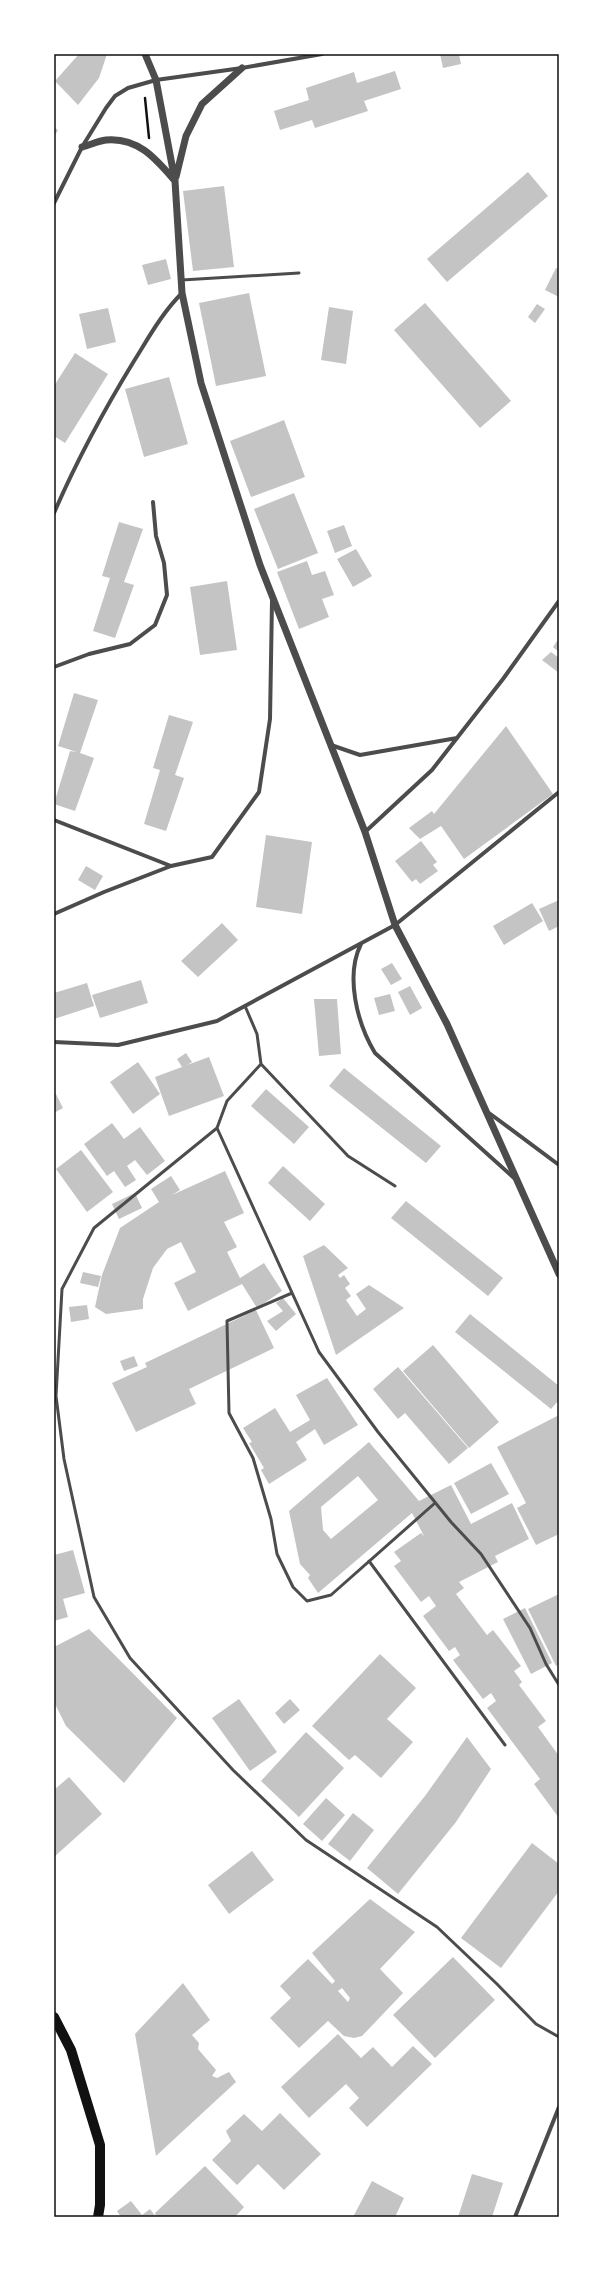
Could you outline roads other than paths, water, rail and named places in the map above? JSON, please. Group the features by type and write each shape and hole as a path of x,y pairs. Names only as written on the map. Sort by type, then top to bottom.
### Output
{"main road":[{"path":"54,2017 71,2050 100,2146 100,2205 98,2217"}],"street":[{"path":"145,54 156,80 175,181 182,293 201,383 260,565 365,832 395,925 447,1024 559,1274"},
{"path":"54,203 82,147 115,96 128,88 156,80 242,68 322,54"},
{"path":"175,181 186,136 202,104 242,68"},
{"path":"82,147 106,140 132,144 151,153 175,181"},
{"path":"54,513 74,466 126,374 165,310 182,293"},
{"path":"54,667 89,654 130,644 156,625 167,595 164,563 156,536 153,502"},
{"path":"54,914 104,892 171,866 212,857 259,792 270,718 272,594"},
{"path":"365,832 432,770 503,679 559,601"},
{"path":"330,745 360,755 457,738"},
{"path":"54,1042 118,1045 217,1021 395,925 559,792"},
{"path":"54,820 171,866"},
{"path":"365,941 358,952 354,979 361,1024 367,1041 375,1053 517,1181"},
{"path":"486,1110 559,1165"},
{"path":"515,2217 559,2107"}],"lane":[{"path":"182,280 299,273"},
{"path":"245,1006 257,1034 261,1064 348,1156 395,1186"},
{"path":"261,1064 227,1101 218,1128 94,1228 62,1289 56,1396 64,1459 94,1597 130,1658 233,1770 306,1840 437,1927 497,1984 536,2024 559,2037"},
{"path":"218,1128 319,1352 378,1432 435,1503 481,1554 530,1628 546,1664 559,1685"},
{"path":"292,1293 227,1321 229,1412 252,1458 271,1519 277,1554 293,1587 307,1601 330,1594 435,1503"},
{"path":"369,1561 505,1745"}]}
